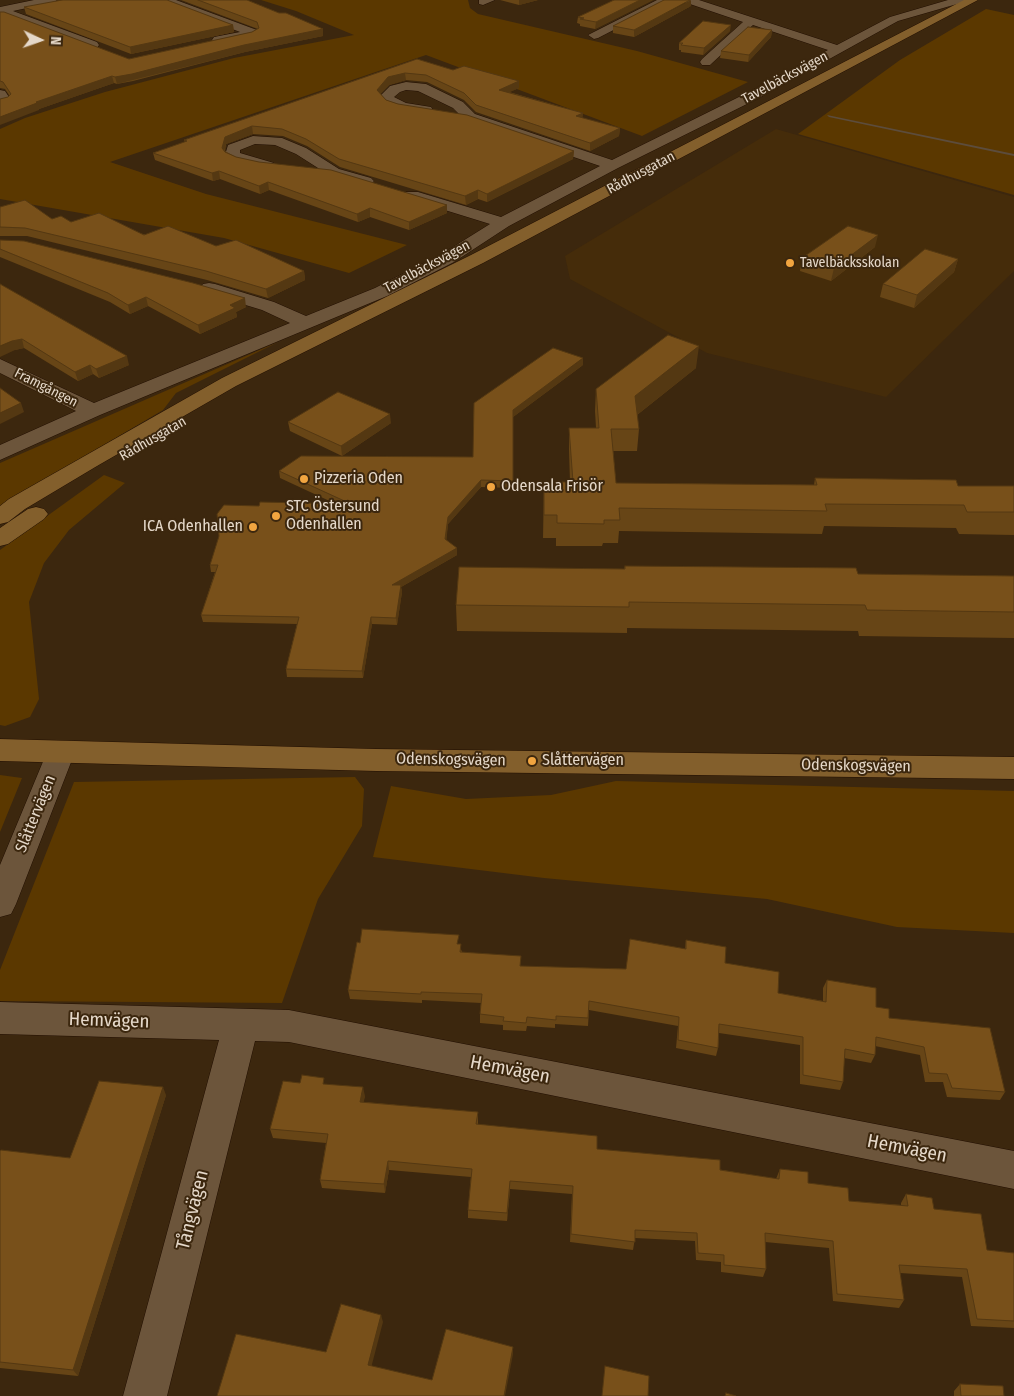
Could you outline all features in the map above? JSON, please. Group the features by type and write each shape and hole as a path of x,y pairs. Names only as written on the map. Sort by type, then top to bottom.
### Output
{"main road":[{"name":"Rådhusgatan","path":"0,517 17,504 136,433 230,382 307,334 476,259 972,0"},
{"name":"Rådhusgatan","path":"0,539 103,468 203,410 307,334"},
{"name":"Odenskogsvägen","path":"0,739 49,751"},
{"name":"Odenskogsvägen","path":"0,750 376,760 1014,768"}],"street":[{"path":"0,10 51,0"},
{"path":"166,0 253,33 205,43"},
{"path":"594,35 666,0"},
{"name":"Tavelbäcksvägen","path":"688,0 838,49"},
{"name":"Tavelbäcksvägen","path":"0,453 92,411 307,334 381,292 448,258 503,223 613,165 752,96 894,19 960,0"},
{"path":"0,10 104,50"},
{"path":"706,62 750,21"},
{"path":"470,117 452,102 435,92 421,87 406,86 395,89 386,97 392,103 404,107 470,117 613,165"},
{"path":"0,94 4,100 0,102"},
{"path":"285,168 243,160 232,155 233,148 253,140 277,141 301,150 334,172"},
{"path":"304,170 334,172 384,186"},
{"path":"402,192 503,223"},
{"path":"192,284 280,310 307,334"},
{"name":"Framgången","path":"0,365 92,411"},
{"name":"Slåttervägen","path":"0,904 49,751"},
{"name":"Hemvägen","path":"0,1018 289,1026 1014,1170"},
{"name":"Tångvägen","path":"145,1396 241,1025"}],"shaded area":[{"path":"261,0 468,0 470,8 478,14 637,51 748,82 642,136 426,55 110,162 206,194 407,245 349,273 224,238 0,199 0,129 25,118 105,92 234,58 354,35 296,11"},
{"path":"986,9 1014,15 1014,195 798,134 900,60"},
{"name":"Tavelbäcksskolan","path":"776,129 1014,197 1014,271 886,397 707,353 570,279 565,256"},
{"path":"278,342 176,393 163,410 0,506 0,463"},
{"path":"104,475 125,483 69,530 44,563 29,602 39,699 30,717 5,726 0,725 0,550"},
{"path":"0,775 22,778 0,832"},
{"path":"355,777 364,789 362,826 318,899 282,1003 0,1001 0,970 74,782"},
{"path":"616,781 1014,791 1014,933 897,927 767,899 544,878 373,857 391,786 466,799 551,795"}],"building":[{"path":"62,0 167,0 233,25 130,47 24,7"},
{"path":"198,0 247,0 279,13 286,13 323,29 244,45 132,74 112,76 36,102 0,117 0,99 11,94 3,82 0,81 0,12 129,59 252,32 259,28 257,22"},
{"path":"614,0 640,0 596,22 578,17"},
{"path":"664,0 690,0 634,30 613,26"},
{"path":"703,21 731,25 704,48 681,45 683,43 679,43"},
{"path":"748,27 772,30 749,55 721,51"},
{"path":"417,59 453,70 464,66 519,81 499,90 583,113 576,116 620,128 590,143 476,105 464,93 426,75 405,73 388,77 377,90 386,100 398,104 467,115 574,151 487,194 478,190 465,196 339,159 306,139 282,129 252,126 225,137 222,148 225,152 236,157 259,162 331,170 447,205 409,222 370,208 357,214 268,182 259,186 219,171 212,173 153,153 187,141 184,140"},
{"path":"25,200 52,219 61,216 71,222 99,213 144,235 168,226 216,246 236,240 304,271 266,289 206,271 25,228 0,227 0,207"},
{"path":"848,226 878,235 834,268 802,258"},
{"path":"0,240 24,241 193,283 245,298 230,305 235,308 198,325 146,297 128,305 108,293 0,249"},
{"path":"925,249 958,259 917,295 883,284"},
{"path":"0,284 127,356 96,369 90,365 75,372 22,339 0,346"},
{"path":"668,335 699,346 635,396 639,429 611,429 616,483 817,485 815,478 956,480 958,486 1014,486 1014,512 967,512 964,505 825,504 827,511 619,508 620,520 604,520 604,524 557,523 557,515 544,515 544,482 573,482 569,428 599,428 596,389"},
{"path":"553,348 583,358 513,410 513,481 481,480 448,517 445,539 457,548 392,585 401,585 396,618 371,617 362,671 286,669 299,617 201,615 218,565 210,565 219,536 217,514 224,505 259,506 260,502 351,504 279,471 301,456 473,457 474,403"},
{"path":"0,388 21,403 0,413"},
{"path":"338,392 390,414 341,446 288,422"},
{"path":"625,566 856,568 858,574 1014,576 1014,612 867,610 865,605 629,602 629,607 456,605 459,567 625,569"},
{"path":"362,929 459,935 457,944 461,944 460,952 521,956 520,966 626,969 630,939 686,949 686,940 726,947 725,963 779,972 778,993 826,1002 827,980 876,988 876,1007 889,1009 889,1018 990,1028 1005,1092 952,1088 947,1074 929,1073 924,1047 876,1037 875,1055 845,1049 843,1082 803,1075 803,1037 719,1024 718,1048 678,1040 679,1017 589,1001 588,1018 556,1016 556,1020 527,1017 526,1023 503,1021 504,1017 480,1014 482,994 421,992 421,994 348,990 357,942 360,943"},
{"path":"302,1075 324,1078 323,1084 363,1087 360,1102 478,1112 476,1124 597,1136 597,1149 720,1160 720,1170 779,1179 780,1169 808,1172 808,1183 848,1188 849,1201 908,1206 906,1194 932,1198 934,1209 981,1214 987,1250 1014,1253 1014,1321 977,1319 967,1269 899,1265 904,1300 837,1294 833,1241 765,1233 766,1269 724,1265 724,1255 698,1253 697,1233 635,1230 635,1242 571,1234 573,1186 510,1181 507,1213 468,1210 472,1169 388,1161 384,1184 320,1180 328,1134 270,1129 283,1081 300,1083"},
{"path":"99,1081 163,1087 73,1370 0,1362 0,1151 70,1158"},
{"path":"341,1304 381,1315 368,1365 432,1380 446,1329 513,1347 504,1396 217,1396 236,1334 326,1352"},
{"path":"605,1366 649,1376 648,1396 602,1396"},
{"path":"960,1384 1003,1386 1004,1396 961,1396"},
{"path":"726,1393 736,1396 725,1396"}],"waterway":[{"path":"829,116 1014,155"}],"place":[{"name":"Tavelbäcksskolan","path":"790,263"},
{"name":"Pizzeria Oden","path":"304,479"},
{"name":"Odensala Frisör","path":"491,487"},
{"name":"STC Östersund Odenhallen","path":"276,516"},
{"name":"ICA Odenhallen","path":"253,527"},
{"name":"Slåttervägen","path":"532,761"}]}
